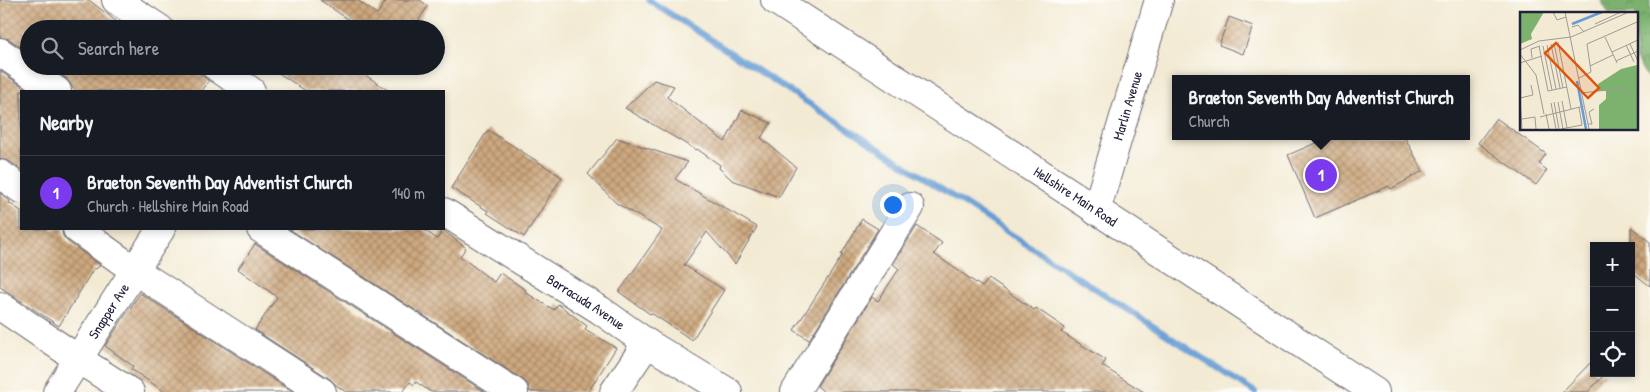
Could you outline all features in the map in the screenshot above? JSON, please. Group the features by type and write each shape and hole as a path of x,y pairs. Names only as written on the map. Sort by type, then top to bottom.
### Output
{"street":[{"path":"116,0 146,20"},
{"name":"Hellshire Main Road","path":"775,0 1375,392"},
{"name":"Marlin Avenue","path":"1096,211 1159,0"},
{"path":"0,52 20,66"},
{"path":"34,75 56,90"},
{"path":"228,75 250,90"},
{"path":"0,174 20,188"},
{"path":"795,392 910,207"},
{"name":"Barracuda Avenue","path":"445,213 600,310 647,343 728,392"},
{"path":"77,230 134,270 322,392"},
{"name":"Snapper Ave","path":"57,392 160,230"},
{"path":"263,230 514,392"},
{"path":"0,306 130,392"},
{"path":"614,392 647,343"}],"green space":[{"path":"1601,0 1650,0 1650,82 1638,62 1638,12 1608,12"}],"building":[{"path":"0,0 89,0 115,20 20,20 20,47 9,39 0,37"},
{"path":"320,0 357,0 377,14 387,0 420,0 428,6 419,20 349,20"},
{"path":"1229,17 1253,26 1243,54 1219,45"},
{"path":"0,71 28,90 20,90 20,169 9,161 0,159"},
{"path":"62,75 201,75 209,81 203,90 74,90"},
{"path":"282,75 365,75 388,90 304,90"},
{"path":"654,80 674,86 667,97 725,142 742,110 771,123 761,138 796,167 779,197 732,180 719,168 720,165 697,149 625,108"},
{"path":"1496,118 1546,154 1539,164 1547,170 1536,185 1478,143"},
{"path":"488,130 562,177 524,237 487,213 488,211 451,188"},
{"path":"617,138 688,162 675,179 757,227 735,264 707,232 684,265 724,290 692,340 619,292 662,230 616,203 588,174"},
{"path":"1323,140 1406,140 1423,171 1391,189 1389,186 1315,218 1288,155"},
{"path":"0,193 10,201 9,203 20,210 20,230 62,230 63,236 68,242 100,265 96,269 94,268 59,326 0,287"},
{"path":"862,219 878,229 809,340 794,330 842,256"},
{"path":"917,226 942,243 934,254 982,287 989,279 1034,310 1036,308 1065,328 1061,332 1106,360 1102,366 1144,392 824,392 817,386 872,297 878,301 899,269 893,264"},
{"path":"1631,227 1650,242 1650,286 1635,274 1635,242 1631,242"},
{"path":"291,230 424,230 437,239 443,230 466,248 460,256 494,282 500,273 526,290 525,292 554,310 558,304 587,326 585,329 616,348 588,392 530,392 528,384"},
{"path":"255,244 485,392 431,392 416,382 414,385 410,382 403,392 346,392 330,379 255,330 277,297 238,269"},
{"path":"140,293 293,392 165,392 131,369 133,366 105,346"},
{"path":"1590,363 1590,377 1602,377 1588,392 1562,392"}],"waterway":[{"path":"649,0 1255,392"}],"place":[{"name":"Braeton Seventh Day Adventist Church","path":"1321,175"}]}
